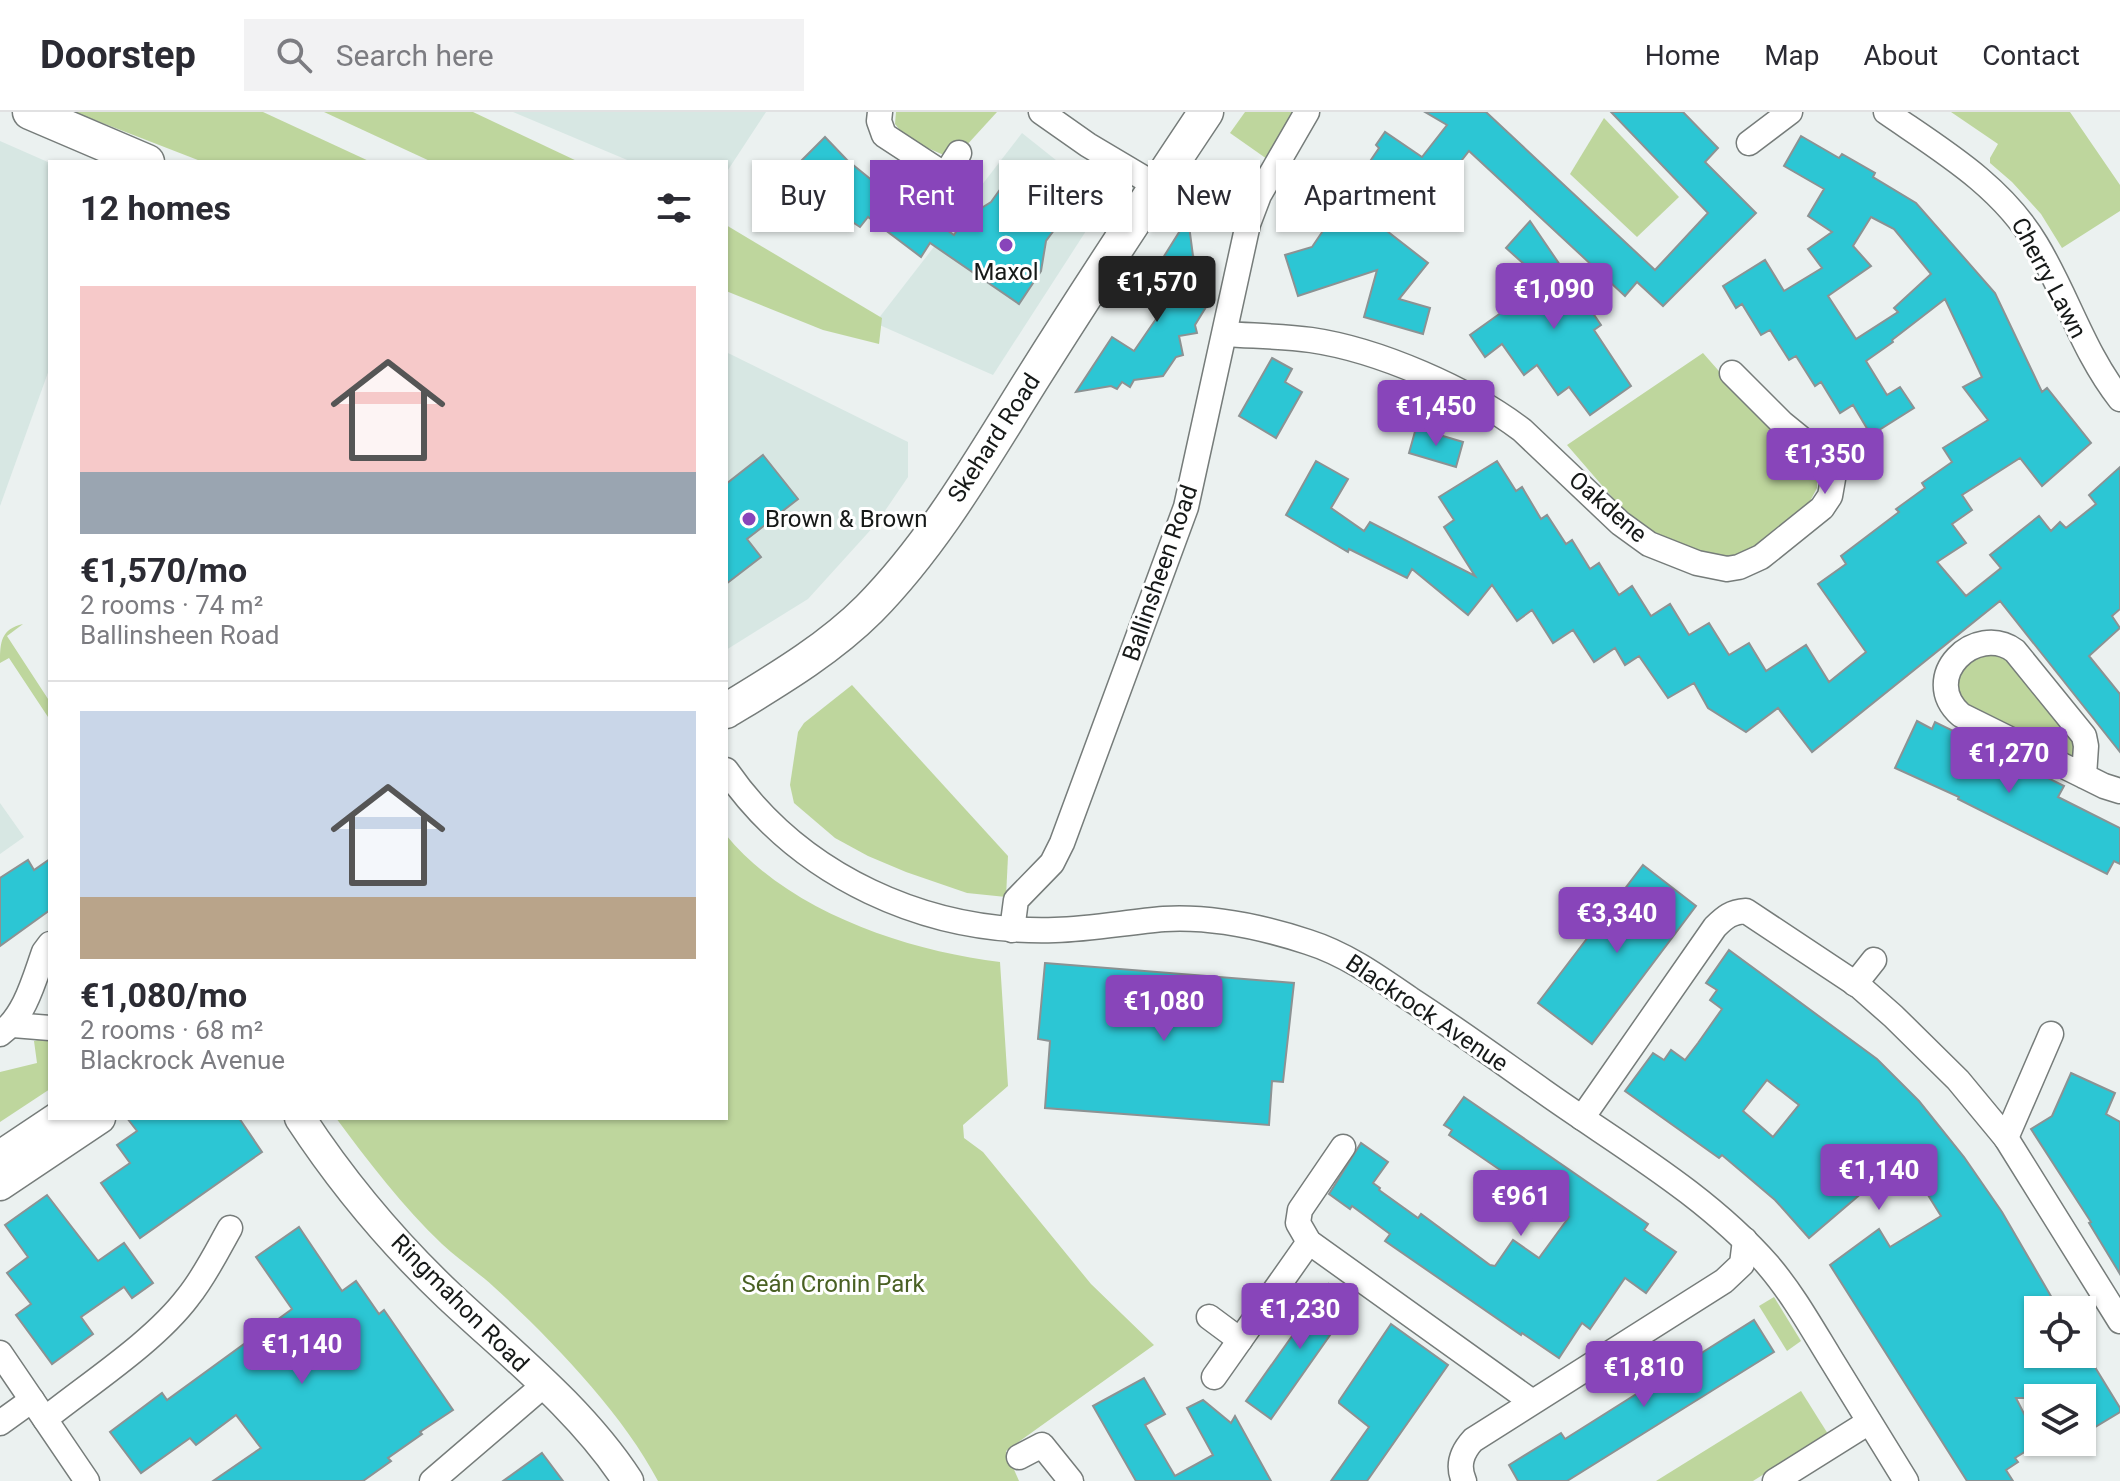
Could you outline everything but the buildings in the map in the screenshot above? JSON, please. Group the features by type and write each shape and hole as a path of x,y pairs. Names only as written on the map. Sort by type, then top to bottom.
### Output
{"main road":[{"path":"30,112 142,160"},
{"name":"Skehard Road","path":"1174,160 1206,112"},
{"name":"Skehard Road","path":"728,710 831,641 866,612 901,574 985,458 1148,200"}],"street":[{"path":"880,112 879,121 884,135 955,181 959,153"},
{"path":"1041,112 1148,181"},
{"name":"Ballinsheen Road","path":"1012,930 1016,900 1052,863 1062,843 1177,535 1193,479 1248,224 1259,195 1307,112"},
{"path":"1749,143 1790,112"},
{"name":"Cherry Lawn","path":"1886,112 1952,157 1995,191 2013,210 2047,263 2090,357 2120,399"},
{"name":"Oakdene","path":"1225,334 1312,340 1350,349 1446,385 1504,416 1522,430 1620,523 1642,539 1680,558 1727,569 1761,557 1822,508 1832,488 1830,467 1825,458 1782,423 1732,373"},
{"path":"2084,776 2084,736 2015,651 2000,642 1984,642 1951,665 1943,681 1950,705 1961,715 2104,786 2120,791"},
{"name":"Blackrock Avenue","path":"728,773 780,832 841,877 870,893 917,912 1012,930 1060,930 1168,919 1253,927 1312,943 1370,972 1681,1187 1745,1240 1782,1283 1906,1481"},
{"path":"1582,1118 1715,927 1735,911 1746,911 1855,984 1942,1063 2006,1138 2111,1284 2120,1321"},
{"path":"48,947 6,1029 48,1028"},
{"path":"1855,984 1874,960"},
{"path":"2006,1138 2051,1034"},
{"path":"0,1156 54,1120"},
{"path":"0,1185 97,1120"},
{"name":"Ringmahon Road","path":"301,1120 363,1203 421,1268 592,1434 628,1481"},
{"path":"1343,1147 1300,1210 1298,1223 1309,1242 1531,1401"},
{"path":"0,1423 38,1409 138,1345 177,1309 206,1272 230,1228"},
{"path":"1464,1481 1460,1464 1464,1450 1473,1440 1724,1281 1742,1264 1745,1240"},
{"path":"1214,1377 1309,1242"},
{"path":"1209,1317 1240,1340"},
{"path":"0,1353 87,1481"},
{"path":"432,1481 544,1385"},
{"path":"1775,1481 1869,1422"},
{"path":"1019,1457 1042,1445 1071,1481"}],"shaded area":[{"path":"513,112 766,112 728,170 728,160 627,160"},
{"path":"1022,133 1056,160 1001,160"},
{"path":"0,141 48,162 48,373 0,506"},
{"path":"999,163 999,232 1085,232 993,375 875,323 945,232 983,232 983,183"},
{"path":"728,353 908,442 908,477 876,524 808,599 728,649"},
{"path":"0,803 24,837 0,854"}],"green space":[{"path":"74,112 263,112 367,160 198,160"},
{"path":"324,112 473,112 575,160 428,160"},
{"path":"896,112 997,112 965,147 946,156 907,139 895,124"},
{"path":"1245,112 1294,112 1267,159 1230,133"},
{"path":"1951,112 2070,112 2120,185 2120,211 2062,248 2041,214 1990,163 1998,144"},
{"path":"1604,118 1679,197 1637,237 1570,174"},
{"path":"728,226 882,318 879,344 823,330 728,292"},
{"path":"1703,353 1769,428 1807,453 1818,468 1817,488 1807,507 1751,550 1729,557 1667,542 1635,521 1567,445"},
{"path":"23,624 7,636 48,699 48,717 9,658 0,663 3,638"},
{"path":"1998,649 2077,742 2074,754 2069,757 1959,701 1954,678 1958,672 1979,655"},
{"path":"852,685 1008,856 1006,897 967,893 868,856 835,838 794,803 790,785 798,732 804,723"},
{"name":"Seán Cronin Park","path":"728,837 752,862 782,885 815,906 851,923 926,948 1000,962 1008,1086 963,1125 964,1138 983,1152 1091,1284 1154,1345 1006,1451 1019,1481 658,1481 626,1430 585,1379 516,1308 448,1250 386,1183 338,1120 728,1120"},
{"path":"48,1038 48,1090 0,1122 0,1072 37,1063 34,1041"},
{"path":"1774,1297 1801,1341 1787,1351 1759,1306"},
{"path":"1801,1391 1828,1434 1753,1481 1656,1481"}],"place":[{"name":"Maxol","path":"1006,245"},
{"name":"Brown & Brown","path":"749,519"}]}
